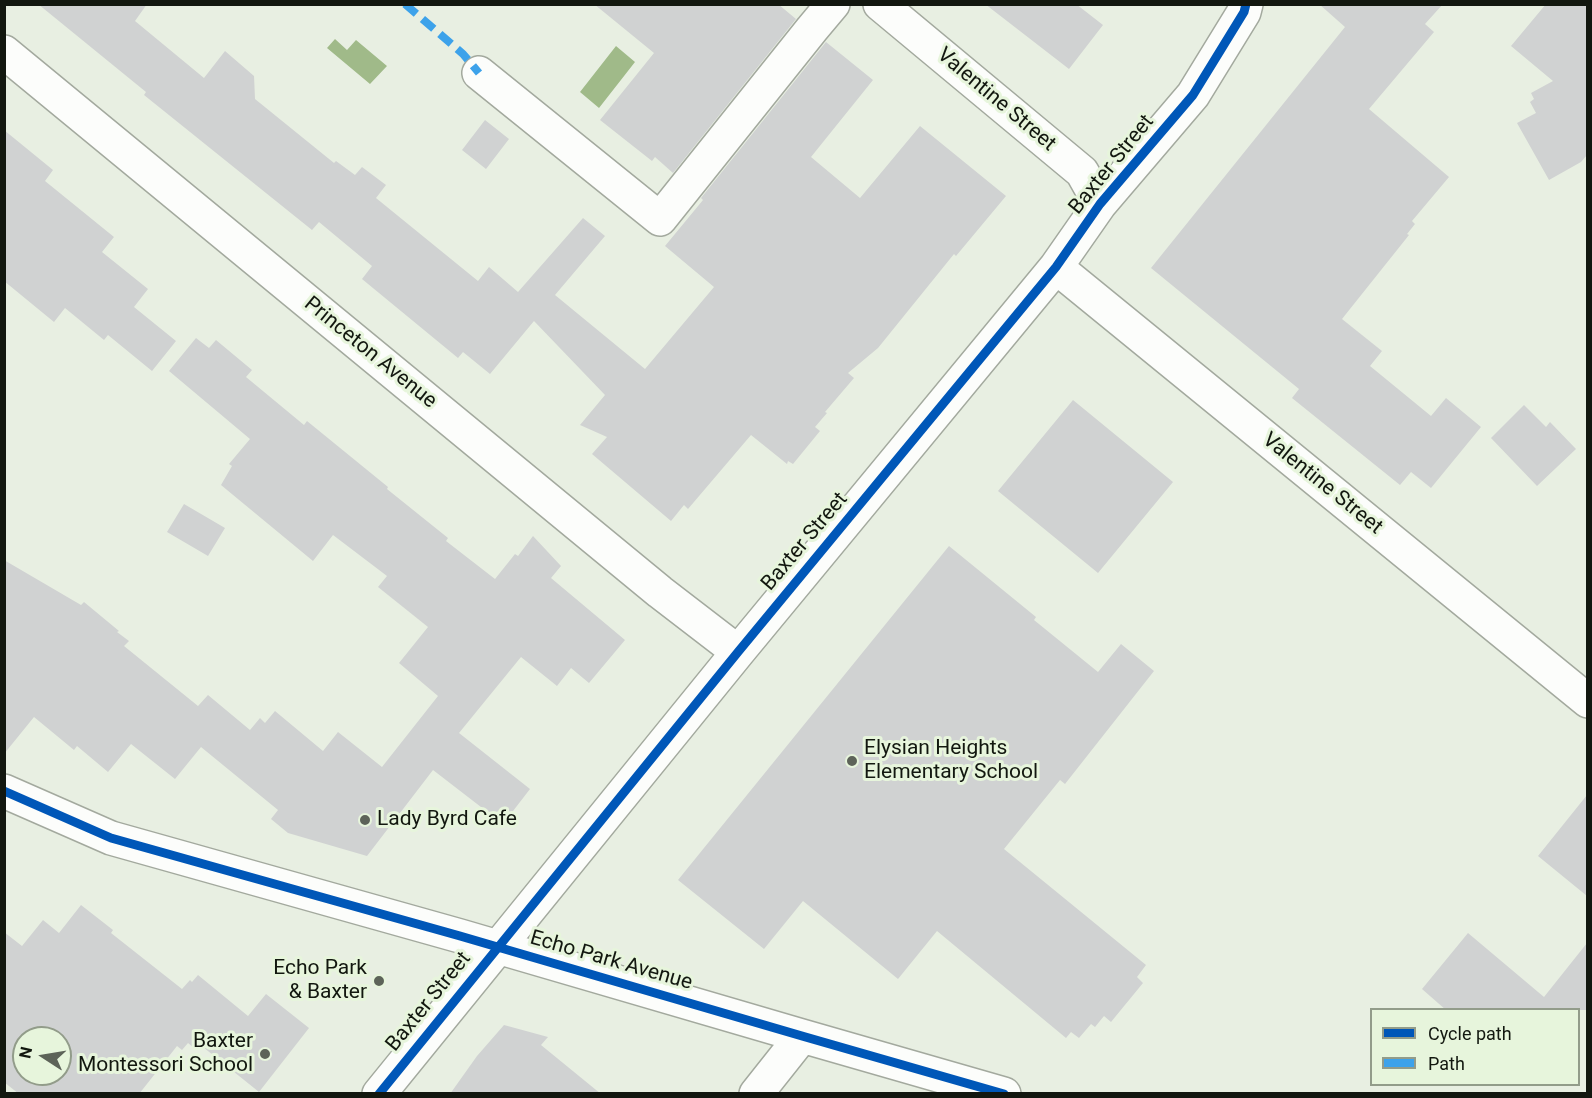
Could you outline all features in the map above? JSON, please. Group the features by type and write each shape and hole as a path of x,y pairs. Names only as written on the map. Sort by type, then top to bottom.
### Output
{"street":[{"path":"479,73 660,219 833,4"},
{"name":"Valentine Street","path":"880,4 1082,172 1100,204"},
{"name":"Baxter Street","path":"379,1094 738,652 1056,267 1100,204 1193,95 1244,12 1245,4"},
{"name":"Princeton Avenue","path":"4,52 660,592 738,652"},
{"name":"Valentine Street","path":"1056,267 1587,701"},
{"name":"Echo Park Avenue","path":"4,791 111,838 1004,1094"},
{"path":"756,1094 802,1036"}],"shaded area":[{"path":"335,39 347,50 356,40 387,66 370,84 327,48"},
{"path":"616,46 635,62 599,108 580,92"}],"building":[{"path":"38,4 147,4 135,21 204,78 225,51 254,76 255,99 334,163 336,161 355,175 362,167 386,185 376,198 478,281 489,267 518,292 583,218 605,236 555,295 645,369 714,287 665,246 826,42 873,80 811,157 860,198 920,126 1006,196 956,256 954,254 878,348 848,373 854,378 825,412 827,413 815,427 820,431 793,464 788,461 787,464 751,435 688,509 684,505 671,521 592,454 607,437 580,425 605,395 534,321 490,374 463,352 458,358 362,279 372,266 319,222 312,230 144,95 146,92"},
{"path":"594,4 778,4 796,19 673,173 655,157 652,161 600,120 654,53"},
{"path":"985,4 1076,4 1103,25 1069,69"},
{"path":"1319,4 1443,4 1425,24 1434,32 1369,109 1449,177 1412,221 1415,224 1407,234 1409,235 1342,319 1382,351 1370,366 1431,416 1446,398 1481,427 1431,488 1411,472 1400,485 1292,398 1299,389 1151,268 1345,27"},
{"path":"1546,4 1587,4 1587,155 1581,162 1549,180 1517,123 1536,113 1530,102 1534,99 1531,93 1553,81 1511,46"},
{"path":"485,120 509,139 486,169 462,150"},
{"path":"4,130 53,170 45,181 114,237 102,252 148,289 134,307 176,341 152,371 108,335 104,340 65,308 54,322 4,281"},
{"path":"196,338 209,348 216,340 252,370 246,377 304,425 307,421 448,538 446,541 495,579 515,554 518,556 533,536 561,566 551,578 625,640 589,683 571,668 557,686 521,657 459,733 530,789 503,824 433,770 367,856 288,833 271,819 278,810 201,747 175,779 131,744 108,772 77,746 74,750 34,717 4,754 4,560 81,605 84,602 129,641 124,646 198,706 208,695 250,730 260,718 265,723 275,711 323,751 338,732 382,767 438,696 399,663 428,627 378,587 387,576 333,535 313,561 221,485 232,466 229,464 250,439 169,371"},
{"path":"1073,400 1173,482 1098,573 998,491"},
{"path":"1524,405 1546,427 1550,422 1576,449 1537,486 1491,438"},
{"path":"184,504 225,528 208,556 167,532"},
{"path":"949,546 1036,617 1034,620 1098,672 1121,644 1154,671 1065,784 1060,780 1004,849 1146,965 1137,977 1143,983 1111,1022 1104,1016 1095,1027 1091,1024 1079,1038 1071,1032 1066,1038 937,931 898,979 803,901 764,949 678,880"},
{"path":"1587,795 1587,896 1538,856"},
{"path":"81,905 113,930 111,933 182,989 198,975 248,1016 266,994 309,1028 259,1092 198,1043 194,1048 188,1043 182,1050 177,1046 139,1094 19,1094 4,1082 4,932 22,946 43,920 59,933"},
{"path":"1468,933 1544,997 1587,943 1587,1010 1580,1010 1580,1008 1444,1008 1422,989"},
{"path":"504,1025 548,1037 541,1045 601,1094 450,1094 477,1056"}],"marked path":[{"path":"405,4 463,54 479,73"}],"cycle path":[{"path":"379,1094 738,652 1056,267 1100,204 1193,95 1244,12 1246,4"},
{"path":"4,791 111,838 460,936 1004,1094"}],"place":[{"name":"Elysian Heights Elementary School","path":"852,761"},
{"name":"Lady Byrd Cafe","path":"365,820"},
{"name":"Echo Park & Baxter","path":"379,981"},
{"name":"Baxter Montessori School","path":"265,1054"}]}
